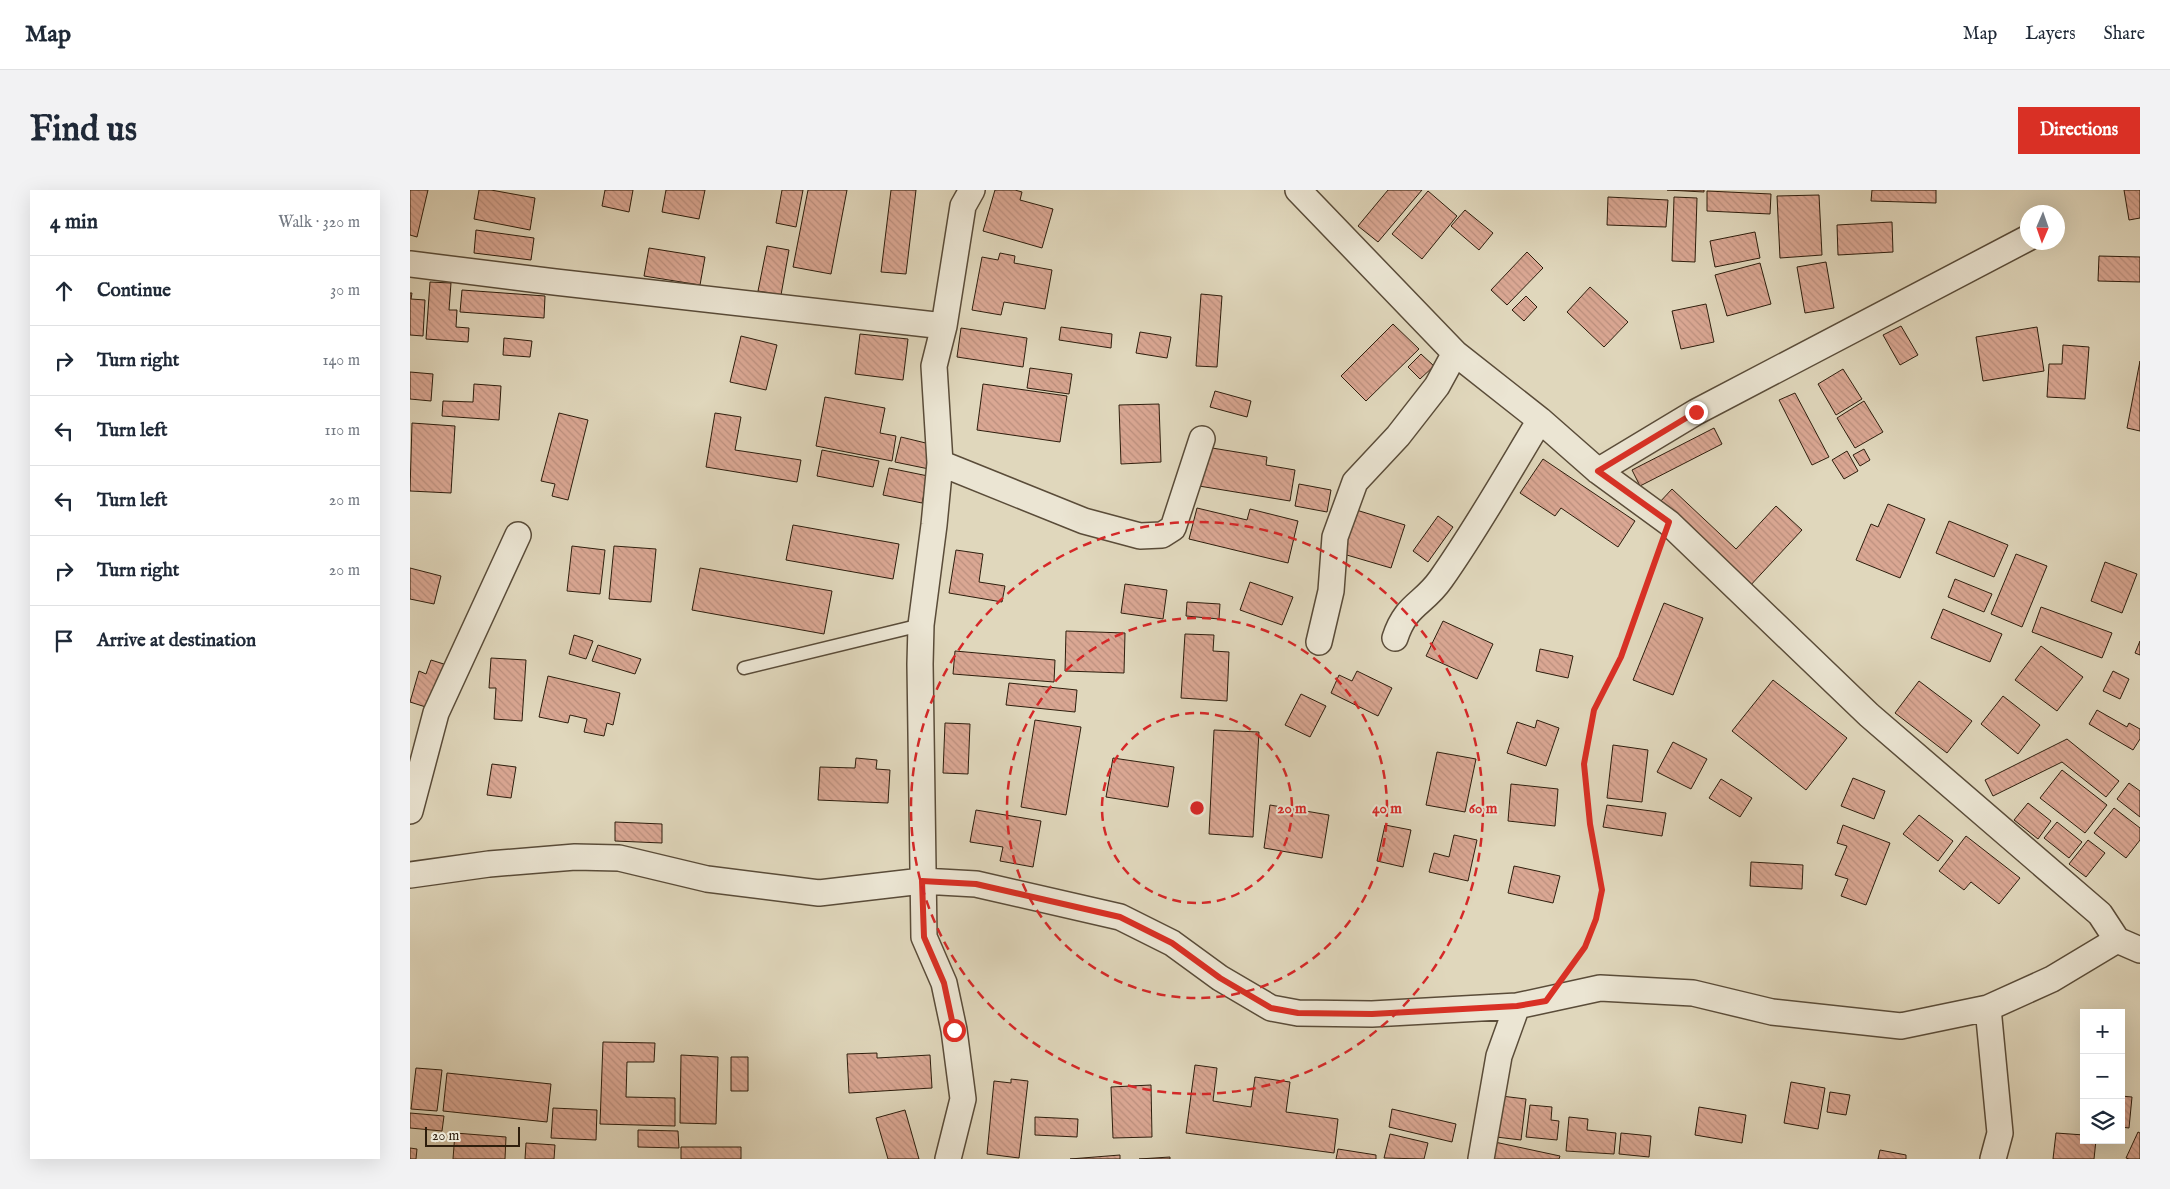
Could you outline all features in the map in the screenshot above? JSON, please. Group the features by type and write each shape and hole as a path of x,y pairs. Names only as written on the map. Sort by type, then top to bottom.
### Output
{"street":[{"path":"948,1159 963,1099 954,1030 944,983 924,937 920,664 921,625 940,463 934,366 944,326 963,206 972,190"},
{"path":"1298,190 1455,353 1540,420 1598,471 1669,522 1869,715 2100,914 2117,940 2140,950"},
{"path":"1598,471 1696,412 2020,242"},
{"path":"410,264 944,326"},
{"path":"1319,642 1331,591 1335,537 1355,482 1398,436 1436,386 1455,353"},
{"path":"1395,638 1400,622 1407,612 1439,582 1540,420"},
{"path":"940,463 1084,521 1140,536 1162,535 1173,528 1202,439"},
{"path":"410,811 436,712 518,535"},
{"path":"410,875 489,864 575,857 619,858 707,879 819,892 922,881 976,884 1120,917 1172,943 1220,978 1271,1008 1298,1013 1372,1014 1517,1006 1600,988 1693,993 1772,1012 1901,1026 1988,1008 2052,979 2117,940"},
{"path":"1481,1159 1499,1056 1517,1006"},
{"path":"1988,1008 2000,1133 1993,1159"}],"lane":[{"path":"744,668 921,625"}],"path":[{"path":"1546,1001 1585,947 1596,919 1602,890 1590,824 1584,764 1594,710 1621,657 1669,522"}],"building":[{"path":"410,190 428,190 417,237 410,235"},
{"path":"479,190 491,190 535,198 530,230 474,219"},
{"path":"605,190 633,190 629,212 602,206"},
{"path":"666,190 705,190 699,219 662,212"},
{"path":"782,190 803,190 796,227 776,223"},
{"path":"808,190 847,190 831,274 793,267"},
{"path":"891,190 916,190 906,274 881,272"},
{"path":"995,190 1022,192 1020,200 1053,209 1042,248 983,231"},
{"path":"1388,190 1422,190 1378,242 1358,226"},
{"path":"1667,190 1704,190 1704,192"},
{"path":"1872,190 1936,190 1936,203 1871,201"},
{"path":"2124,190 2140,190 2140,218 2129,220"},
{"path":"1428,191 1457,216 1422,259 1392,234"},
{"path":"1707,191 1771,194 1770,214 1707,211"},
{"path":"1819,195 1822,255 1780,258 1777,196"},
{"path":"1608,197 1668,200 1666,227 1607,225"},
{"path":"1674,197 1697,198 1695,262 1672,261"},
{"path":"1465,210 1493,233 1479,250 1451,226"},
{"path":"1892,222 1893,252 1838,255 1837,225"},
{"path":"476,230 534,238 531,260 474,253"},
{"path":"1755,232 1760,258 1715,267 1710,241"},
{"path":"767,246 789,250 781,295 758,291"},
{"path":"649,248 705,257 700,285 644,276"},
{"path":"1527,252 1543,268 1507,305 1491,290"},
{"path":"1000,253 1015,256 1014,263 1052,270 1045,309 1004,302 1001,315 972,310 982,257 998,260"},
{"path":"2099,256 2140,257 2140,282 2098,281"},
{"path":"1826,262 1834,308 1805,313 1797,267"},
{"path":"1760,263 1771,304 1727,316 1715,275"},
{"path":"430,282 451,283 449,310 457,310 456,327 469,328 468,342 426,339"},
{"path":"1590,287 1628,322 1604,347 1567,312"},
{"path":"462,290 545,296 544,318 460,312"},
{"path":"410,293 412,293 411,299 425,300 423,336 410,335"},
{"path":"1201,294 1222,296 1217,367 1196,366"},
{"path":"1526,296 1537,307 1524,321 1512,310"},
{"path":"1706,304 1714,342 1681,349 1672,311"},
{"path":"1393,324 1419,349 1366,401 1341,376"},
{"path":"1901,326 1918,355 1900,365 1883,335"},
{"path":"1061,327 1112,334 1111,348 1059,340"},
{"path":"2037,327 2044,371 1983,381 1976,337"},
{"path":"961,328 1027,338 1023,367 957,357"},
{"path":"1140,332 1171,337 1167,358 1136,353"},
{"path":"860,334 908,339 903,380 855,374"},
{"path":"741,336 777,345 766,390 730,382"},
{"path":"504,338 532,341 530,357 503,355"},
{"path":"2063,345 2089,347 2085,399 2047,397 2049,364 2062,364"},
{"path":"1421,354 1434,366 1420,379 1408,367"},
{"path":"2140,361 2140,431 2127,428"},
{"path":"1030,368 1072,374 1069,394 1027,388"},
{"path":"1843,369 1862,399 1836,415 1818,384"},
{"path":"410,372 433,374 431,401 410,399"},
{"path":"474,384 501,386 499,420 442,416 443,401 473,402"},
{"path":"983,384 1067,396 1060,442 977,430"},
{"path":"1215,391 1251,401 1247,417 1210,407"},
{"path":"1795,393 1829,457 1812,465 1779,400"},
{"path":"825,397 885,408 880,433 896,436 892,461 816,446"},
{"path":"1864,401 1883,432 1855,448 1837,418"},
{"path":"1159,404 1161,462 1121,464 1119,405"},
{"path":"559,413 588,420 568,500 552,496 555,484 541,481"},
{"path":"715,413 741,417 735,450 801,460 797,482 706,467"},
{"path":"412,423 455,426 451,493 410,491"},
{"path":"1714,428 1722,444 1640,486 1632,470"},
{"path":"901,437 934,445 929,469 895,462"},
{"path":"1206,447 1267,457 1266,465 1295,470 1290,501 1199,486"},
{"path":"1864,449 1870,460 1860,466 1853,455"},
{"path":"822,450 879,461 873,487 817,476"},
{"path":"1847,451 1858,471 1844,479 1832,460"},
{"path":"1543,459 1635,521 1618,547 1561,508 1555,516 1520,493"},
{"path":"889,468 928,476 922,503 883,495"},
{"path":"1299,484 1331,490 1327,512 1295,506"},
{"path":"1672,489 1736,549 1776,506 1802,530 1748,588 1658,504"},
{"path":"1888,504 1925,519 1900,578 1856,560 1871,524 1878,527"},
{"path":"1197,508 1247,520 1250,509 1298,521 1288,563 1189,539"},
{"path":"1353,509 1405,525 1391,568 1340,553"},
{"path":"1438,516 1453,527 1428,562 1413,551"},
{"path":"1949,521 2008,545 1994,577 1936,553"},
{"path":"793,525 899,544 893,579 786,560"},
{"path":"572,546 605,550 600,594 567,591"},
{"path":"614,546 656,549 651,602 609,599"},
{"path":"956,550 983,554 979,582 1005,586 1002,602 949,593"},
{"path":"2016,554 2047,566 2022,627 1991,614"},
{"path":"2105,562 2137,574 2122,613 2091,601"},
{"path":"410,568 441,576 434,604 410,599"},
{"path":"700,568 832,591 824,634 692,610"},
{"path":"1955,579 1992,594 1984,612 1948,597"},
{"path":"1250,582 1293,597 1282,625 1240,610"},
{"path":"1125,584 1167,590 1163,619 1121,613"},
{"path":"1187,602 1220,604 1219,619 1186,616"},
{"path":"1664,603 1703,618 1673,695 1633,680"},
{"path":"2041,607 2112,633 2102,658 2032,632"},
{"path":"1943,609 2002,634 1990,662 1931,638"},
{"path":"1443,621 1493,644 1477,679 1426,656"},
{"path":"1066,631 1125,633 1124,673 1065,671"},
{"path":"1185,634 1214,635 1213,651 1229,652 1227,701 1181,698"},
{"path":"574,635 593,641 586,659 569,654"},
{"path":"2140,641 2140,655 2135,653"},
{"path":"598,645 641,659 635,674 592,661"},
{"path":"2041,646 2083,677 2057,711 2015,680"},
{"path":"1540,649 1573,656 1568,678 1536,671"},
{"path":"955,651 1055,660 1054,682 953,674"},
{"path":"491,658 526,660 522,721 494,719 496,688 489,688"},
{"path":"431,660 447,665 432,709 410,702 419,671 426,674"},
{"path":"1357,671 1392,688 1378,716 1331,693 1339,675 1352,681"},
{"path":"2113,671 2129,679 2120,699 2103,691"},
{"path":"548,676 620,693 613,725 607,723 604,736 584,732 587,719 570,715 568,723 539,717"},
{"path":"1773,680 1847,738 1806,790 1732,731"},
{"path":"1919,681 1972,721 1947,753 1895,713"},
{"path":"1009,683 1077,690 1075,712 1006,705"},
{"path":"1301,694 1326,706 1310,737 1285,725"},
{"path":"2003,696 2040,725 2018,754 1981,724"},
{"path":"2097,710 2127,727 2129,723 2140,729 2140,739 2133,750 2089,724"},
{"path":"1035,720 1081,727 1066,815 1021,807"},
{"path":"1537,720 1559,728 1546,766 1507,753 1517,722 1535,728"},
{"path":"945,723 970,724 968,774 943,773"},
{"path":"1214,730 1259,732 1253,837 1209,834"},
{"path":"2067,739 2119,781 2106,797 2062,762 1993,796 1985,780"},
{"path":"1673,742 1707,759 1691,789 1657,772"},
{"path":"1613,745 1648,750 1642,802 1607,798"},
{"path":"1437,752 1476,759 1465,812 1426,805"},
{"path":"856,758 877,760 876,769 890,770 888,803 818,800 820,767 855,768"},
{"path":"1113,758 1174,767 1168,807 1106,797"},
{"path":"492,764 516,767 511,798 487,795"},
{"path":"2062,770 2107,805 2085,833 2040,798"},
{"path":"1853,778 1885,791 1874,819 1841,806"},
{"path":"1721,779 1752,798 1740,817 1709,798"},
{"path":"2129,783 2140,791 2140,817 2117,799"},
{"path":"1511,784 1558,789 1555,826 1508,821"},
{"path":"2028,803 2051,821 2038,839 2014,820"},
{"path":"1270,805 1329,815 1322,858 1264,848"},
{"path":"1607,805 1666,813 1662,836 1603,827"},
{"path":"2114,808 2140,828 2140,840 2126,858 2094,833"},
{"path":"976,810 1041,821 1033,867 1000,861 1003,847 970,842"},
{"path":"1919,815 1953,841 1938,861 1903,834"},
{"path":"615,822 662,824 662,843 615,841"},
{"path":"2057,822 2082,842 2069,858 2044,838"},
{"path":"1385,825 1411,830 1403,867 1377,861"},
{"path":"1843,825 1890,843 1866,905 1841,896 1848,879 1835,875 1847,846 1837,843"},
{"path":"1454,835 1477,840 1468,881 1429,872 1434,853 1449,857"},
{"path":"1966,836 2020,878 1999,904 1971,882 1964,890 1939,871"},
{"path":"2088,840 2105,853 2086,877 2069,864"},
{"path":"1751,862 1803,865 1802,889 1750,886"},
{"path":"1514,866 1560,876 1553,903 1508,893"},
{"path":"603,1042 655,1043 654,1062 627,1062 626,1097 675,1098 675,1126 600,1124"},
{"path":"877,1053 877,1058 930,1055 932,1088 849,1093 847,1054"},
{"path":"681,1055 718,1057 716,1124 680,1123"},
{"path":"731,1057 748,1057 748,1091 731,1091"},
{"path":"1195,1065 1217,1068 1213,1101 1251,1107 1255,1077 1290,1082 1286,1112 1338,1119 1334,1153 1186,1133"},
{"path":"416,1068 442,1070 437,1111 411,1109"},
{"path":"447,1073 551,1084 547,1122 443,1111"},
{"path":"1011,1079 1028,1081 1019,1158 987,1154 994,1081 1011,1083"},
{"path":"1791,1082 1825,1088 1818,1129 1784,1123"},
{"path":"1151,1085 1152,1137 1113,1138 1111,1087"},
{"path":"1830,1092 1850,1095 1846,1115 1827,1112"},
{"path":"1493,1095 1526,1099 1521,1140 1488,1136"},
{"path":"2125,1096 2132,1097 2129,1128 2125,1128"},
{"path":"1530,1105 1552,1107 1551,1120 1559,1121 1557,1140 1526,1137"},
{"path":"1699,1107 1746,1115 1742,1143 1695,1135"},
{"path":"553,1108 597,1110 596,1140 551,1138"},
{"path":"1392,1109 1456,1124 1452,1142 1389,1127"},
{"path":"905,1110 919,1159 888,1159 876,1118"},
{"path":"410,1113 444,1116 442,1131 410,1128"},
{"path":"1035,1117 1078,1119 1077,1137 1035,1135"},
{"path":"1569,1117 1588,1119 1587,1130 1616,1133 1614,1154 1566,1151"},
{"path":"638,1130 678,1131 679,1148 638,1147"},
{"path":"2138,1132 2140,1133 2140,1159 2126,1158"},
{"path":"455,1133 506,1137 505,1159 453,1159"},
{"path":"1621,1133 1651,1136 1649,1157 1619,1154"},
{"path":"2056,1133 2080,1135 2080,1144 2096,1144 2094,1159 2053,1159"},
{"path":"1390,1134 1428,1143 1424,1159 1384,1158"},
{"path":"1490,1141 1560,1156 1559,1159 1486,1159"},
{"path":"526,1143 555,1145 554,1159 525,1159"},
{"path":"681,1147 741,1147 741,1159 681,1159"},
{"path":"410,1148 417,1149 416,1159 410,1159"},
{"path":"1338,1149 1376,1155 1376,1159 1336,1159"},
{"path":"1880,1150 1906,1155 1906,1159 1878,1159"},
{"path":"1120,1155 1120,1159 1070,1159"},
{"path":"1170,1157 1170,1159 1139,1159"}],"route":[{"path":"954,1030 944,983 924,937 922,881 976,884 1120,917 1172,943 1220,978 1271,1008 1298,1013 1372,1014 1517,1006 1546,1001 1585,947 1596,919 1602,890 1590,824 1584,764 1594,710 1621,657 1669,522 1598,471 1696,412"}]}
